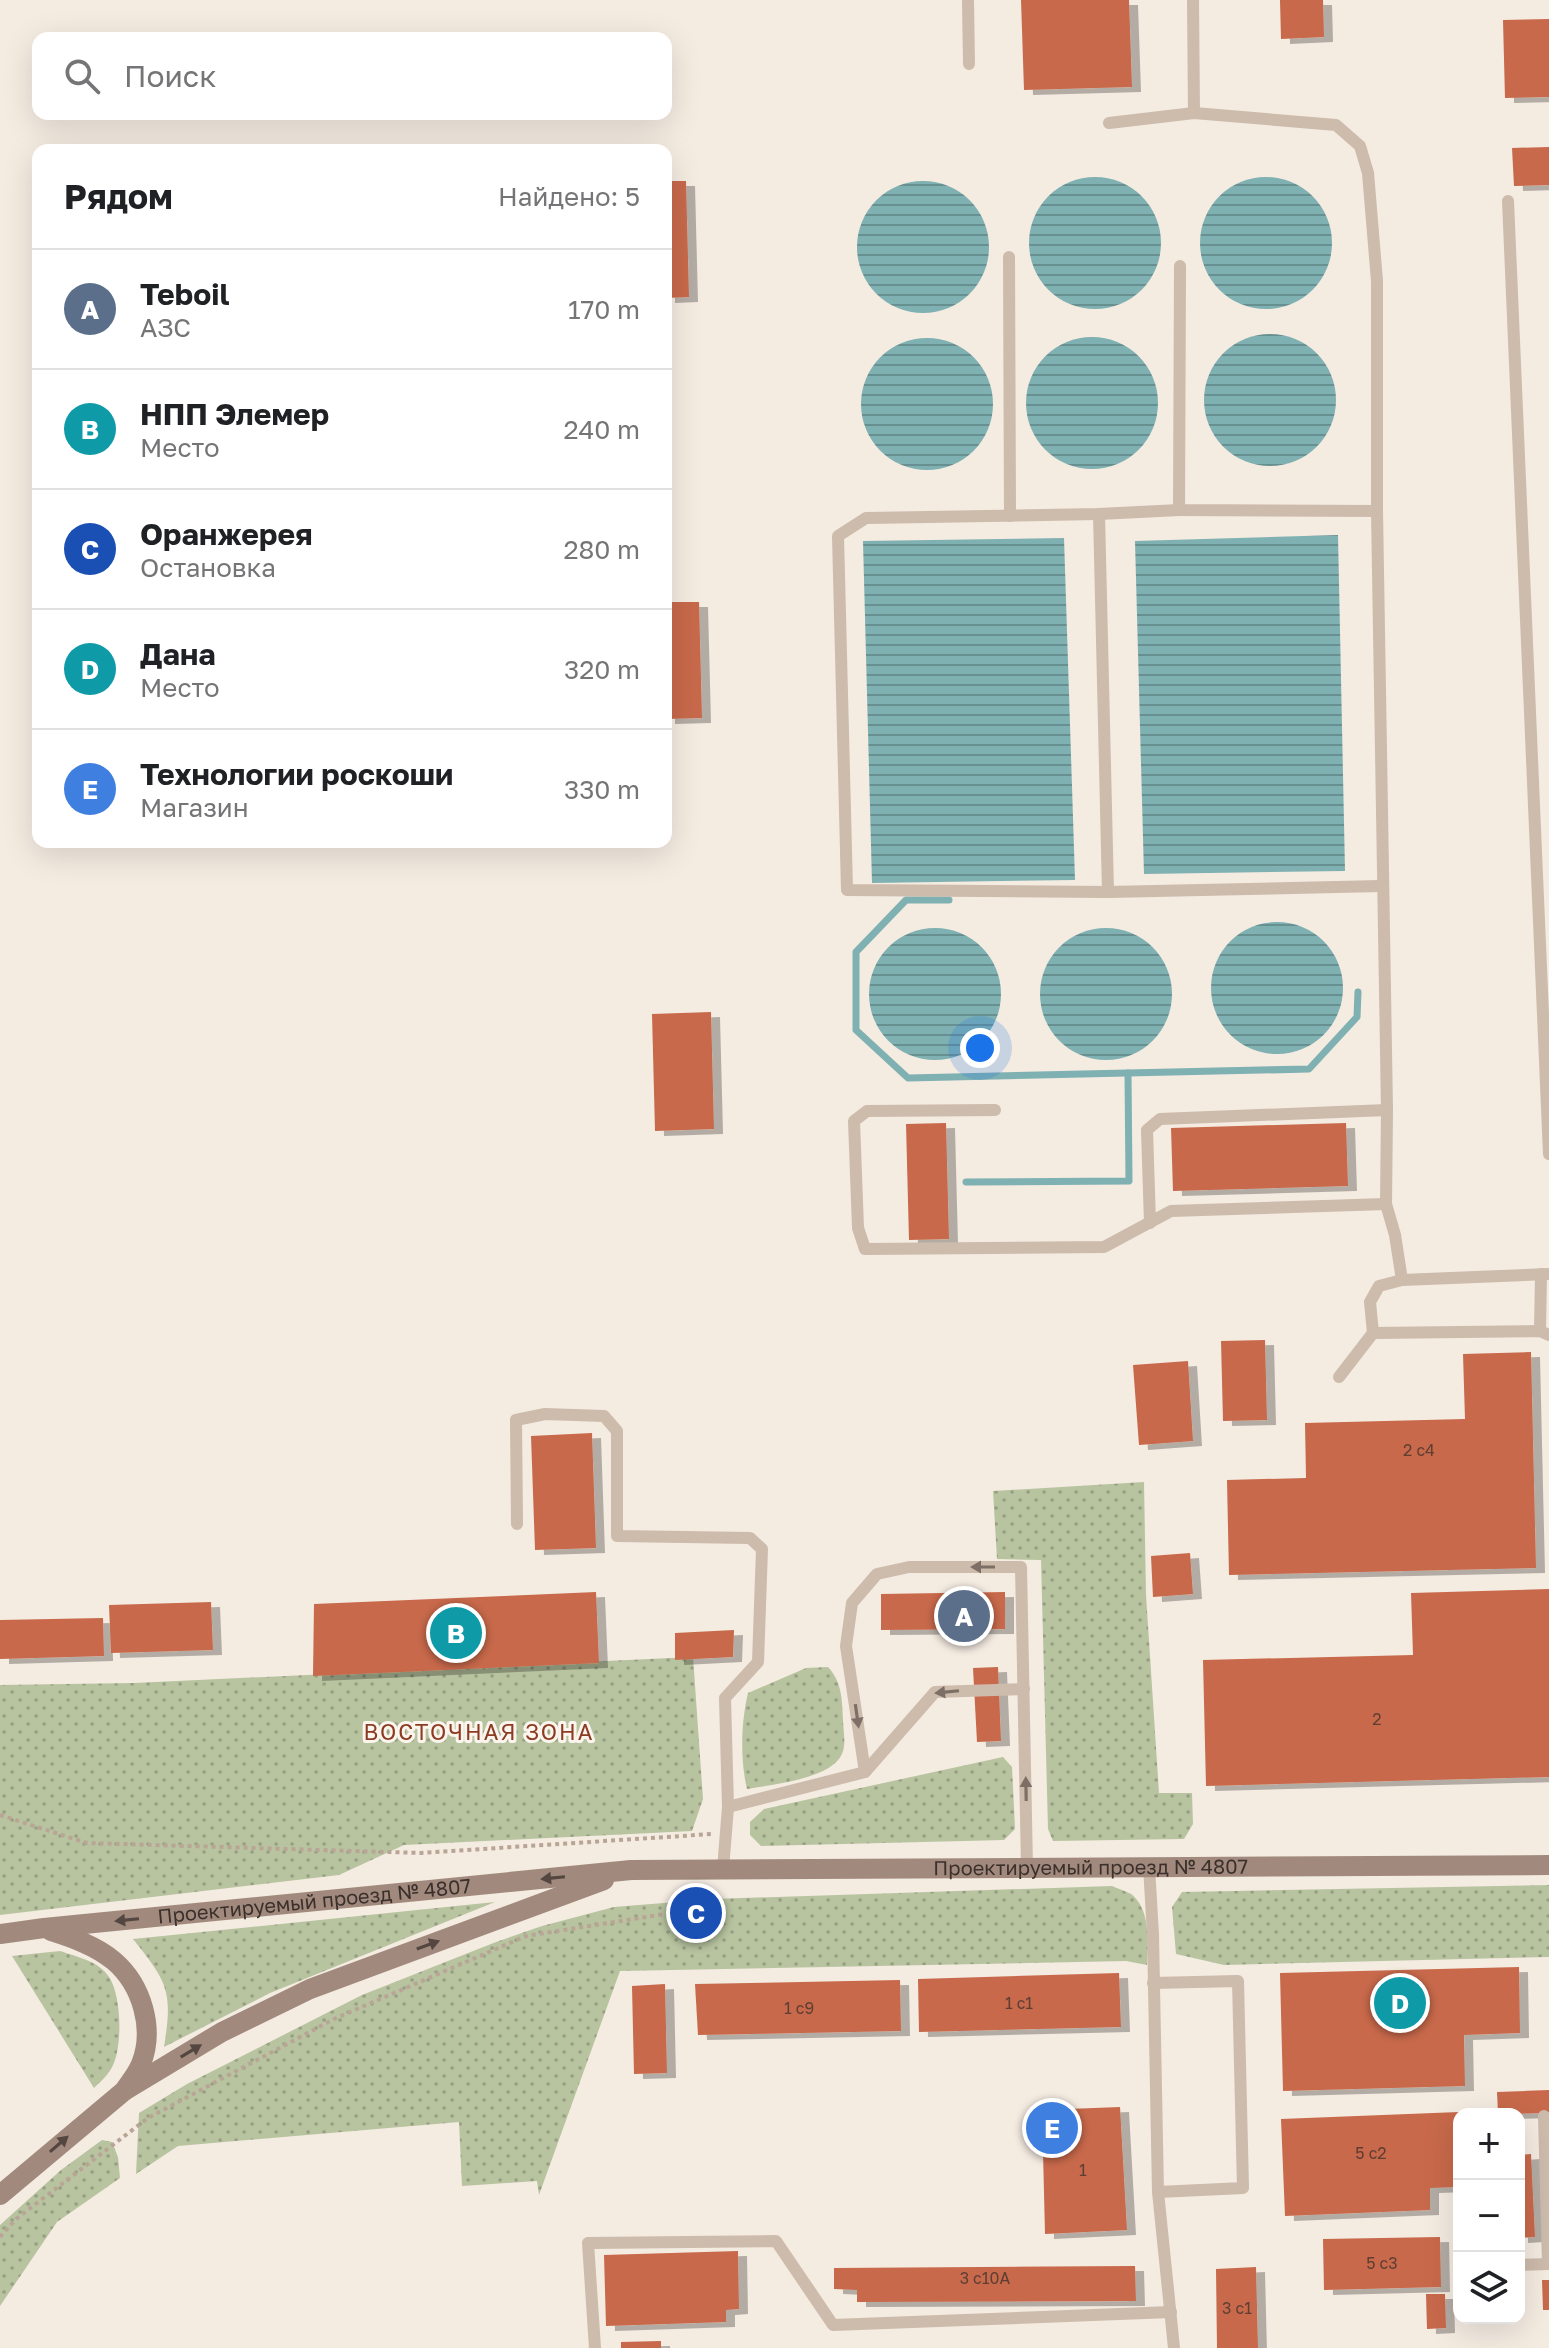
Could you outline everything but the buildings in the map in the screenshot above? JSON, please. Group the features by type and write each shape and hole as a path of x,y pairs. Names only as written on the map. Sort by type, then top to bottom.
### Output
{"main road":[{"name":"Проектируемый проезд № 4807","path":"0,1934 631,1870 1549,1865"},
{"name":"Проектируемый проезд № 4807","path":"124,2091 222,2032 310,1989 631,1870"},
{"path":"0,2194 124,2091 145,2054 144,2013 134,1984 113,1960 96,1949 44,1928"}],"lane":[{"path":"968,0 969,64"},
{"path":"1193,0 1194,113"},
{"path":"1109,123 1194,113 1336,125 1360,146 1368,173 1377,281 1386,1204 1395,1235 1402,1280"},
{"path":"1508,201 1549,1154"},
{"path":"1009,257 1010,516"},
{"path":"1179,510 1180,266"},
{"path":"1377,511 1179,510 866,518 838,536 847,890 1108,892 1381,886"},
{"path":"1099,514 1108,892"},
{"path":"995,1110 867,1111 854,1121 858,1228 865,1249 1104,1247 1171,1211 1386,1204"},
{"path":"1150,1223 1147,1130 1160,1119 1387,1110"},
{"path":"1339,1377 1373,1333 1370,1302 1379,1286 1402,1280 1545,1274 1544,1333 1373,1333"},
{"path":"517,1524 516,1420 545,1414 604,1416 617,1431 617,1536 750,1538 762,1549 758,1662 725,1698 728,1807 723,1869"},
{"path":"865,1772 846,1646 852,1603 877,1574 909,1567 1021,1567 1027,1867"},
{"path":"728,1807 865,1772 935,1692 1024,1689"},
{"path":"1149,1866 1158,2192 1174,2348"},
{"path":"1153,1983 1238,1981 1243,2188 1158,2192"},
{"path":"1525,2265 1549,2264 1544,2116"},
{"path":"595,2348 588,2243 776,2241 833,2325 1171,2312"}],"path":[{"path":"0,1815 87,1843 405,1853 726,1834"},
{"path":"0,2237 16,2219 148,2118 334,2019 526,1936 665,1914"}],"green space":[{"path":"1144,1482 1146,1595 1159,1793 1192,1793 1193,1824 1184,1839 1053,1841 1048,1829 1041,1560 997,1559 993,1491"},
{"path":"693,1657 703,1799 692,1831 404,1845 339,1875 0,1915 0,1685 134,1683"},
{"path":"828,1667 839,1685 842,1698 844,1744 838,1760 828,1768 802,1779 747,1789 742,1741 748,1693 806,1668"},
{"path":"1003,1757 1012,1767 1015,1829 1004,1840 761,1846 750,1835 750,1822 764,1809"},
{"path":"1549,1885 1549,1957 1224,1965 1176,1954 1172,1907 1182,1892"},
{"path":"1112,1886 1131,1894 1142,1908 1147,1927 1147,1965 1126,1961 620,1971 539,2195 537,2181 462,2186 459,2122 178,2146 136,2174 139,2113 187,2084 362,1995 542,1926 614,1907 713,1899"},
{"path":"495,1902 270,1993 164,2047 168,2013 165,1988 133,1939"},
{"path":"60,1951 100,1967 109,1977 119,2009 115,2060 108,2074 94,2088 12,1956"},
{"path":"102,2140 112,2142 118,2157 120,2178 57,2222 0,2306 0,2225 61,2170"}],"water":[{"path":"1095,177 1120,182 1142,196 1156,218 1161,243 1156,268 1142,290 1120,304 1095,309 1070,304 1048,290 1034,268 1029,243 1034,218 1048,196 1070,182"},
{"path":"1266,177 1291,182 1313,196 1327,218 1332,243 1327,268 1313,290 1291,304 1266,309 1241,304 1219,290 1205,268 1200,243 1205,218 1219,196 1241,182"},
{"path":"923,181 948,186 970,200 984,222 989,247 984,272 970,294 948,308 923,313 898,308 876,294 862,272 857,247 862,222 876,200 898,186"},
{"path":"1270,334 1295,339 1317,353 1331,375 1336,400 1331,425 1317,447 1295,461 1270,466 1245,461 1223,447 1209,425 1204,400 1209,375 1223,353 1245,339"},
{"path":"1092,337 1117,342 1139,356 1153,378 1158,403 1153,428 1139,450 1117,464 1092,469 1067,464 1045,450 1031,428 1026,403 1031,378 1045,356 1067,342"},
{"path":"927,338 952,343 974,357 988,379 993,404 988,429 974,451 952,465 927,470 902,465 880,451 866,429 861,404 866,379 880,357 902,343"},
{"path":"1338,535 1345,871 1144,874 1135,541"},
{"path":"1064,538 1075,880 872,883 863,541"},
{"path":"1277,922 1302,927 1324,941 1338,963 1343,988 1338,1013 1324,1035 1302,1049 1277,1054 1252,1049 1230,1035 1216,1013 1211,988 1216,963 1230,941 1252,927"},
{"path":"935,928 960,933 982,947 996,969 1001,994 996,1019 982,1041 960,1055 935,1060 910,1055 888,1041 874,1019 869,994 874,969 888,947 910,933"},
{"path":"1106,928 1131,933 1153,947 1167,969 1172,994 1167,1019 1153,1041 1131,1055 1106,1060 1081,1055 1059,1041 1045,1019 1040,994 1045,969 1059,947 1081,933"}],"waterway":[{"path":"949,900 906,900 856,952 856,1030 908,1078 1309,1069 1357,1017 1358,992"},
{"path":"966,1182 1129,1181 1128,1073"}],"place":[{"name":"Teboil","path":"964,1616"},
{"name":"НПП Элемер","path":"456,1633"},
{"name":"Оранжерея","path":"696,1913"},
{"name":"Дана","path":"1400,2003"},
{"name":"Технологии роскоши","path":"1052,2128"}],"district":[{"name":"ВОСТОЧНАЯ ЗОНА","path":"479,1732"}]}
